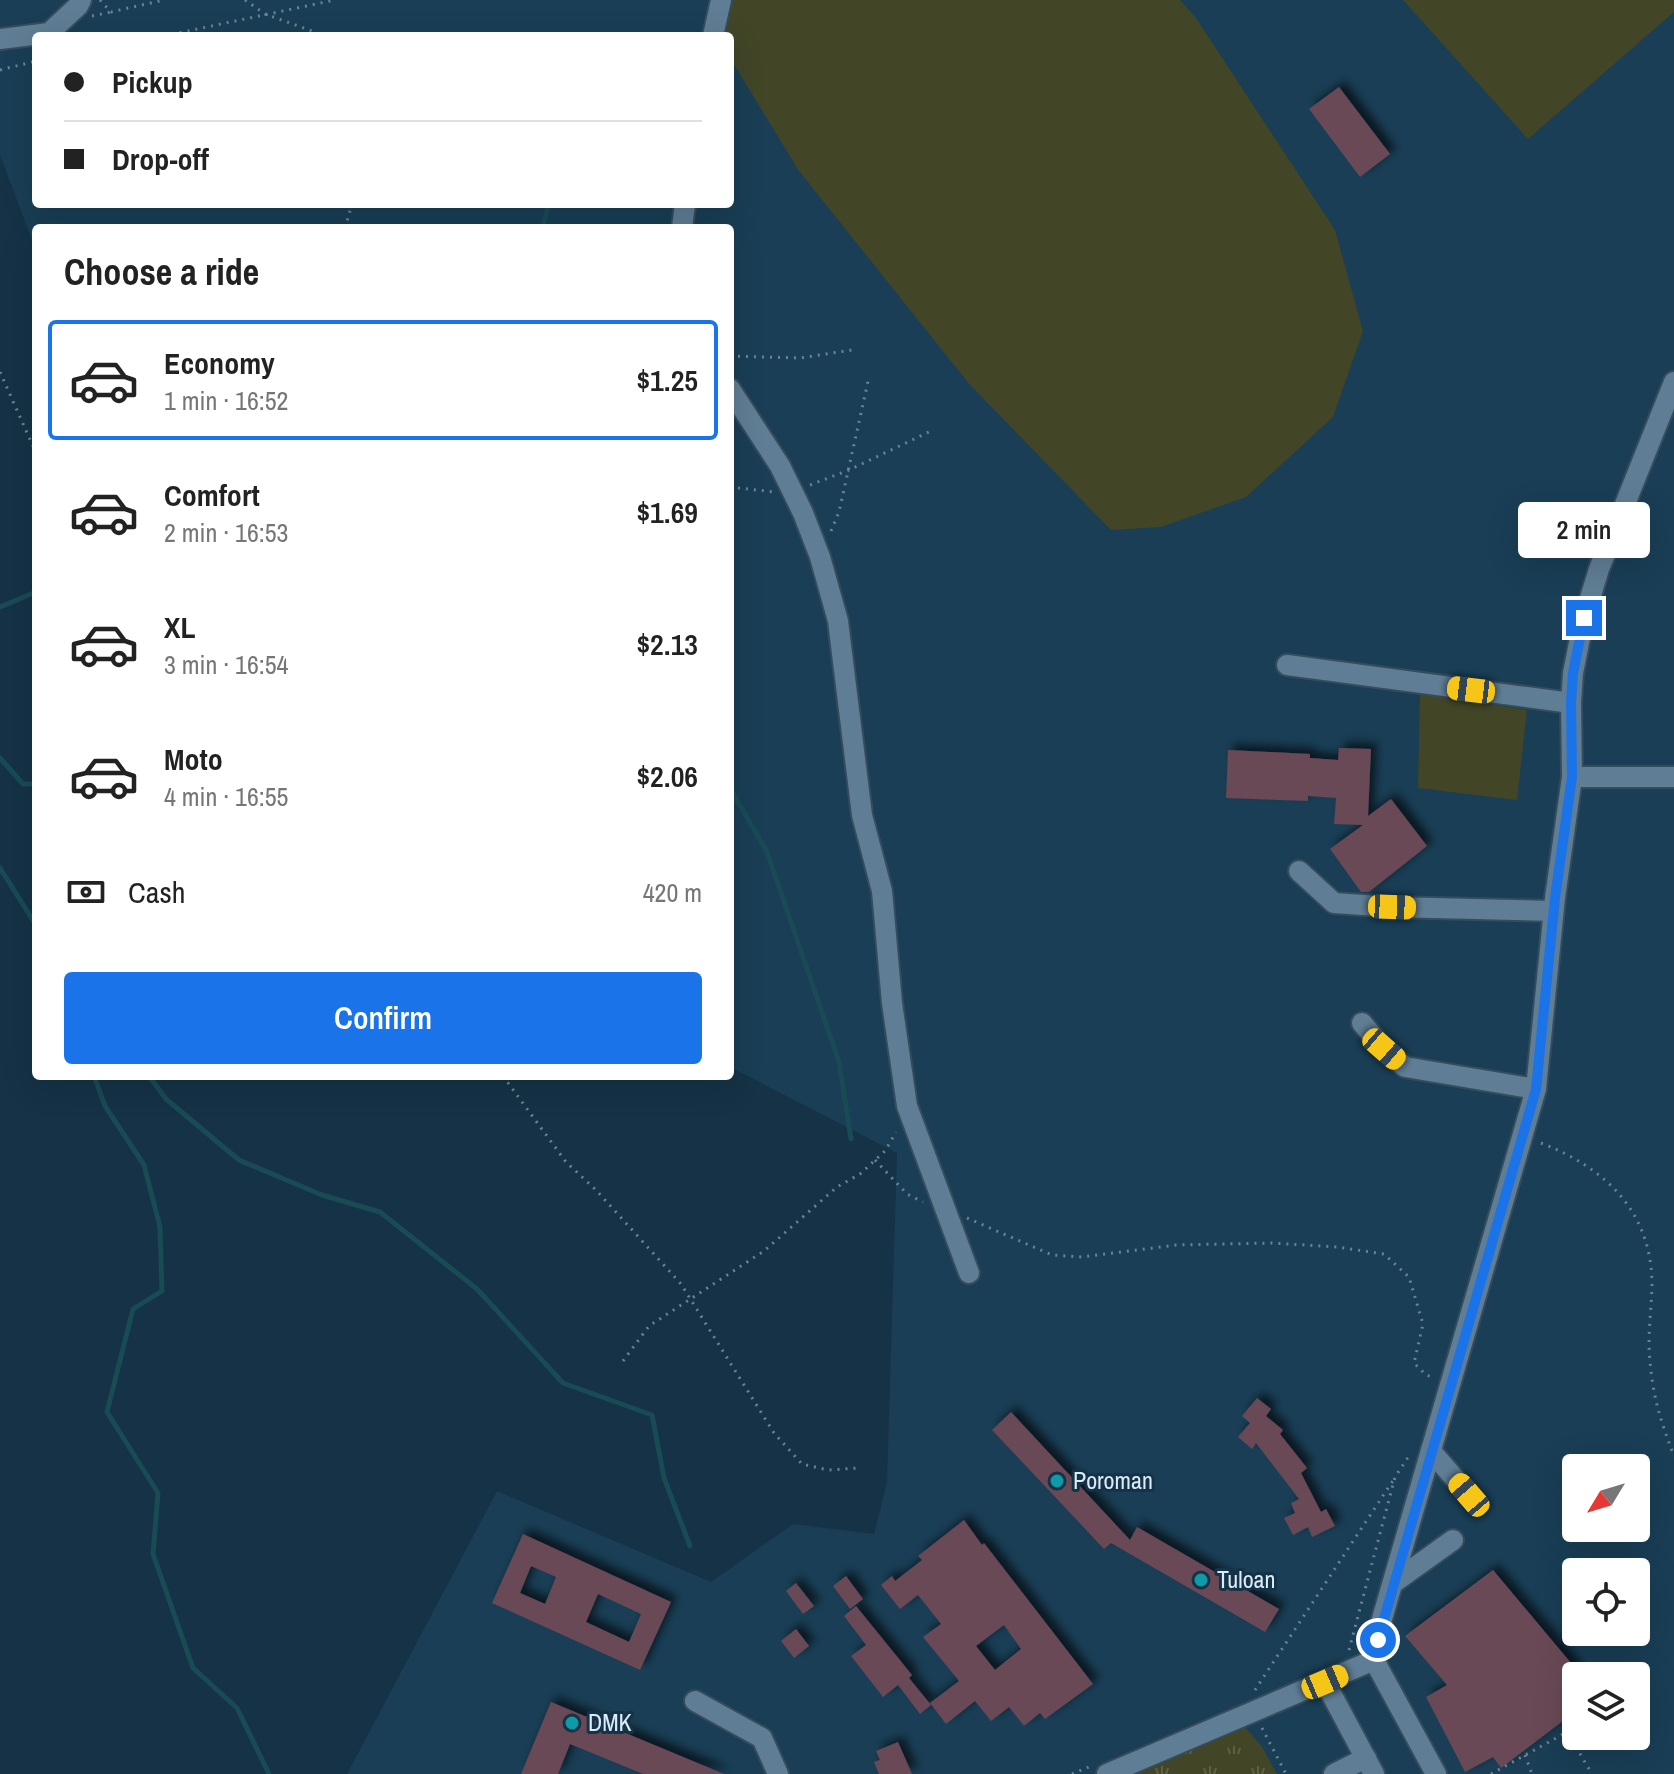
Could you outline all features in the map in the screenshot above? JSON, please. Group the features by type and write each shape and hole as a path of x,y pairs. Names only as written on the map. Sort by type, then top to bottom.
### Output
{"street":[{"path":"50,32 81,0"},
{"path":"714,32 721,0"},
{"path":"0,39 32,35"},
{"path":"1436,1774 1374,1660 1393,1583 1536,1089 1553,911 1572,777 1573,673 1584,618 1599,569 1674,382"},
{"path":"734,395 792,490 820,557 838,621 862,815 882,891 892,1003 907,1106 969,1273"},
{"path":"1287,665 1571,703"},
{"path":"1572,777 1674,777"},
{"path":"1299,871 1334,903 1553,911"},
{"path":"1362,1023 1384,1049 1405,1067 1536,1089"},
{"path":"1431,1451 1469,1495"},
{"path":"1393,1583 1453,1540"},
{"path":"1107,1774 1374,1660"},
{"path":"1325,1682 1370,1766 1334,1774"},
{"path":"695,1701 762,1738 778,1774"}],"path":[{"path":"100,0 111,12 164,0"},
{"path":"245,0 265,14 314,32"},
{"path":"182,32 335,0"},
{"path":"0,70 32,62"},
{"path":"734,356 800,358 852,350"},
{"path":"0,372 32,444"},
{"path":"820,557 839,512 869,377"},
{"path":"734,487 792,490 808,486 931,431"},
{"path":"506,1080 566,1162 596,1190 681,1284 774,1433 802,1464 828,1470 859,1468"},
{"path":"623,1361 649,1326 764,1251 837,1187 860,1174 885,1151 907,1106"},
{"path":"1522,1135 1569,1154 1614,1185 1641,1226 1652,1278 1649,1359 1656,1411 1674,1456"},
{"path":"875,1160 907,1194 945,1207 1052,1255 1082,1257 1176,1245 1272,1243 1384,1254 1409,1277 1423,1324 1414,1363 1426,1375 1439,1379"},
{"path":"1248,1700 1395,1477"},
{"path":"1261,1728 1286,1774"},
{"path":"1491,1774 1567,1732 1592,1774"},
{"path":"1525,1755 1532,1774"}],"shaded area":[{"path":"0,0 1674,0 1674,1774 347,1774 497,1491 711,1582 793,1524 874,1534 887,1482 897,1153 734,1069 734,224 32,224 32,240 0,155"}],"green space":[{"path":"720,0 1180,0 1196,18 1335,230 1363,331 1333,417 1246,497 1161,527 1111,530 970,385 799,171 734,65 734,32 717,32"},
{"path":"1403,0 1674,0 1674,12 1528,139"},
{"path":"1420,694 1527,710 1517,800 1418,788"},
{"path":"1245,1727 1262,1747 1277,1774 1137,1774 1145,1767"}],"building":[{"path":"1339,87 1390,154 1360,177 1309,109"},
{"path":"1339,748 1371,749 1368,816 1391,799 1427,846 1369,892 1361,892 1330,849 1363,825 1334,824 1336,798 1308,796 1308,801 1226,798 1228,750 1310,754 1310,758 1338,760"},
{"path":"1257,1398 1271,1409 1266,1416 1283,1430 1280,1434 1307,1468 1301,1473 1321,1512 1326,1509 1335,1526 1312,1537 1308,1527 1293,1535 1284,1518 1295,1513 1291,1503 1299,1499 1256,1443 1252,1449 1238,1437 1250,1423 1242,1416"},
{"path":"1011,1412 1130,1540 1137,1527 1279,1609 1265,1632 1111,1543 1104,1549 992,1430"},
{"path":"964,1520 1093,1684 1045,1719 1040,1713 1024,1726 1009,1707 991,1721 975,1701 946,1724 930,1703 959,1681 923,1637 941,1624 918,1595 900,1609 881,1585 892,1576 895,1581 922,1560 918,1556","holes":["1004,1625 1021,1649 995,1670 976,1646"]},
{"path":"523,1534 671,1602 640,1670 492,1603","holes":["531,1566 556,1577 545,1604 520,1593","598,1594 641,1614 629,1642 586,1622"]},
{"path":"1493,1570 1570,1662 1562,1662 1562,1722 1501,1768 1493,1757 1465,1772 1426,1697 1447,1685 1405,1636"},
{"path":"846,1576 863,1599 850,1609 833,1586"},
{"path":"796,1583 814,1606 803,1614 786,1591"},
{"path":"856,1606 912,1675 909,1678 931,1705 920,1714 898,1685 883,1697 851,1656 866,1645 844,1616"},
{"path":"796,1629 809,1646 794,1658 781,1641"},
{"name":"DMK","path":"551,1702 724,1774 643,1774 570,1744 558,1774 521,1774"},
{"path":"898,1742 912,1774 879,1774 874,1762 880,1760 876,1751"}],"waterway":[{"path":"543,224 548,208"},
{"path":"0,607 32,594"},
{"path":"0,758 23,784 32,784"},
{"path":"734,795 767,852 839,1062 851,1139"},
{"path":"0,868 32,919"},
{"path":"95,1080 105,1106 144,1165 160,1227 162,1291 133,1309 107,1412 158,1493 153,1554 193,1668 237,1708 269,1774"},
{"path":"152,1080 166,1099 239,1160 322,1195 380,1212 477,1289 563,1383 652,1415 664,1478 690,1546"}],"place":[{"name":"Poroman","path":"1057,1481"},
{"name":"Tuloan","path":"1201,1580"},
{"name":"DMK","path":"572,1723"}],"route":[{"path":"1378,1640 1536,1089 1555,898 1572,777 1573,673 1584,618"}]}
